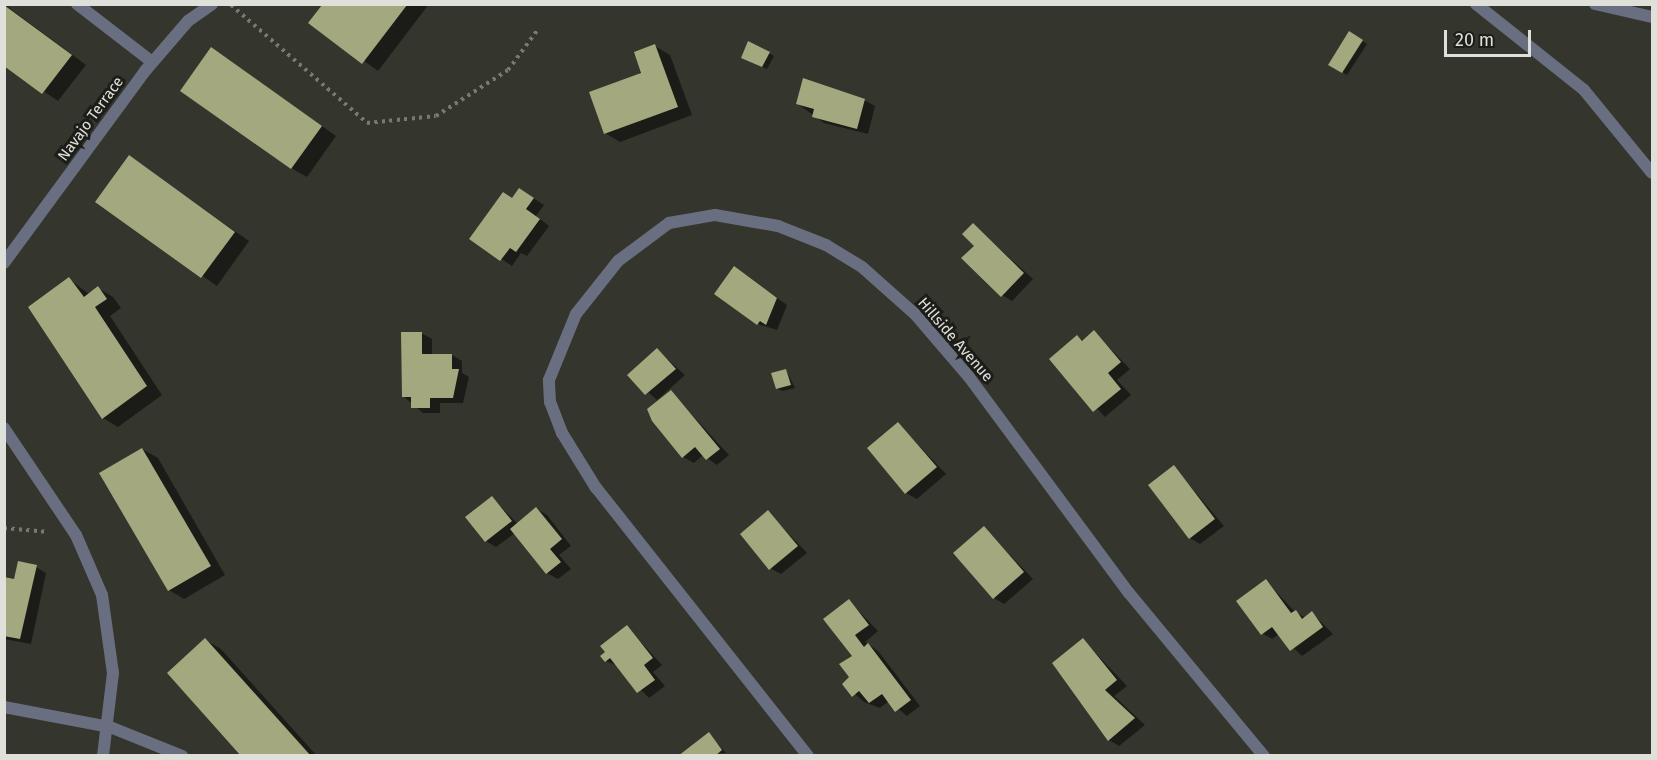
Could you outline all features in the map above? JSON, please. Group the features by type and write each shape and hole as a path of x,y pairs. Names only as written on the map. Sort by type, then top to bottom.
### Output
{"street":[{"path":"77,4 152,62"},
{"name":"Navajo Terrace","path":"4,263 152,62 188,21 212,4"},
{"path":"1476,4 1584,90 1653,173"},
{"path":"1595,4 1653,17"},
{"name":"Hillside Avenue","path":"807,756 596,488 562,433 550,402 549,380 576,314 618,261 669,223 726,215 778,226 826,245 862,267 915,314 969,377 1129,593 1264,756"},
{"path":"4,428 76,535 102,595 113,673 110,727 103,756"},
{"path":"4,707 110,727 182,756"}],"path":[{"path":"230,4 367,123 436,116 508,70 539,28"},
{"path":"4,528 76,535"}],"building":[{"path":"4,5 72,55 42,94 4,66"},
{"path":"322,5 407,5 362,64 308,23"},
{"path":"1349,31 1363,40 1342,73 1328,65"},
{"path":"748,41 770,52 762,67 741,58"},
{"path":"655,44 678,107 604,134 589,92 641,73 634,52"},
{"path":"211,47 322,126 291,169 180,91"},
{"path":"803,78 865,99 857,129 812,117 814,109 796,104"},
{"path":"129,155 235,232 201,278 95,202"},
{"path":"519,188 534,198 526,209 540,219 516,252 510,248 500,261 469,239 503,192 512,198"},
{"path":"973,223 1024,273 1001,297 961,258 974,246 962,234"},
{"path":"734,266 777,298 766,325 760,321 757,325 714,294"},
{"path":"69,277 84,297 98,286 107,299 95,307 147,386 102,419 28,307"},
{"path":"1094,330 1121,362 1108,373 1121,389 1093,412 1049,359 1077,335 1082,341"},
{"path":"401,332 422,332 422,354 452,354 452,369 459,369 453,398 430,398 430,408 411,408 411,397 402,397"},
{"path":"657,348 676,369 645,395 627,375"},
{"path":"786,369 791,385 776,389 771,373"},
{"path":"671,390 720,449 706,460 695,447 682,458 652,421 647,409"},
{"path":"898,422 937,467 905,494 867,448"},
{"path":"142,448 211,566 168,591 99,473"},
{"path":"1174,465 1215,519 1189,539 1148,485"},
{"path":"492,496 512,521 485,542 465,517"},
{"path":"536,507 562,539 550,549 561,562 546,574 510,529"},
{"path":"768,510 798,546 769,570 740,534"},
{"path":"984,526 1024,572 993,599 953,553"},
{"path":"18,561 37,565 20,639 4,636 4,577 14,579"},
{"path":"1266,579 1291,613 1296,610 1302,619 1312,611 1323,627 1290,651 1272,627 1261,635 1236,601"},
{"path":"849,599 869,625 855,635 864,647 868,643 911,700 895,712 882,694 869,703 859,691 852,697 842,684 849,677 839,664 852,656 823,619"},
{"path":"627,625 653,658 644,665 655,680 637,693 610,658 605,662 600,656 605,652 600,646"},
{"path":"205,638 311,756 241,756 167,673"},
{"path":"1083,638 1117,680 1105,690 1135,718 1108,741 1052,663"},
{"path":"709,732 722,750 715,756 678,756"}]}
